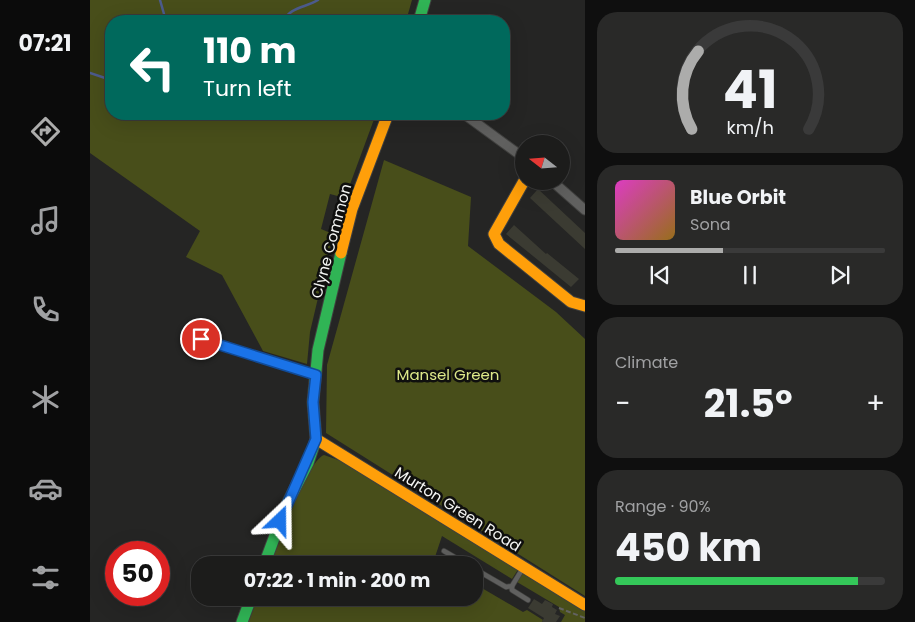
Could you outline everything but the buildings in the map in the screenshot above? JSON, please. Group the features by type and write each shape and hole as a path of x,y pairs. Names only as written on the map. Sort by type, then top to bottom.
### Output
{"main road":[{"path":"421,15 425,0"},
{"name":"Clyne Common","path":"316,439 313,402 318,350 352,209 386,120"},
{"path":"519,190 494,234 499,244 571,302 585,306"},
{"path":"267,556 286,506 308,462 316,439"},
{"name":"Murton Green Road","path":"316,439 585,605"},
{"path":"242,622 248,606"}],"street":[{"path":"472,120 515,151"},
{"path":"562,190 585,210"}],"lane":[{"path":"201,339 316,375"},
{"path":"444,551 453,556"},
{"path":"483,574 506,587 512,586 524,567"},
{"path":"512,586 512,590 528,600"}],"path":[{"path":"559,608 585,618"}],"green space":[{"path":"90,0 412,0 408,15 105,15 105,120 374,120 345,198 330,194 321,229 333,234 310,332 307,364 263,351 222,275 186,257 200,231 90,153"},
{"name":"Mansel Green","path":"384,160 471,197 468,246 556,312 585,339 585,596 326,433 327,365"},
{"path":"324,455 341,461 519,568 512,579 483,561 483,556 475,556 442,536 435,556 273,556 302,487 317,461"},
{"path":"524,571 585,608 585,622 561,622 565,615 560,612 559,607 517,582"},
{"path":"483,589 523,612 527,610 543,620 542,622 248,622 255,606 483,606"}],"waterway":[{"path":"160,0 164,15"},
{"path":"288,15 294,10 318,0"},
{"path":"90,73 105,78"}],"traffic: fast":[{"path":"421,15 425,0"},
{"path":"267,556 286,506 308,463 316,439 313,402 318,350 341,253"},
{"path":"242,622 248,606"}],"traffic: slow":[{"path":"341,253 352,209 386,120"},
{"path":"519,190 494,234 499,244 571,302 585,306"},
{"path":"316,439 585,605"}],"route":[{"path":"201,339 316,375 313,402 316,439 308,462 280,521"}]}
